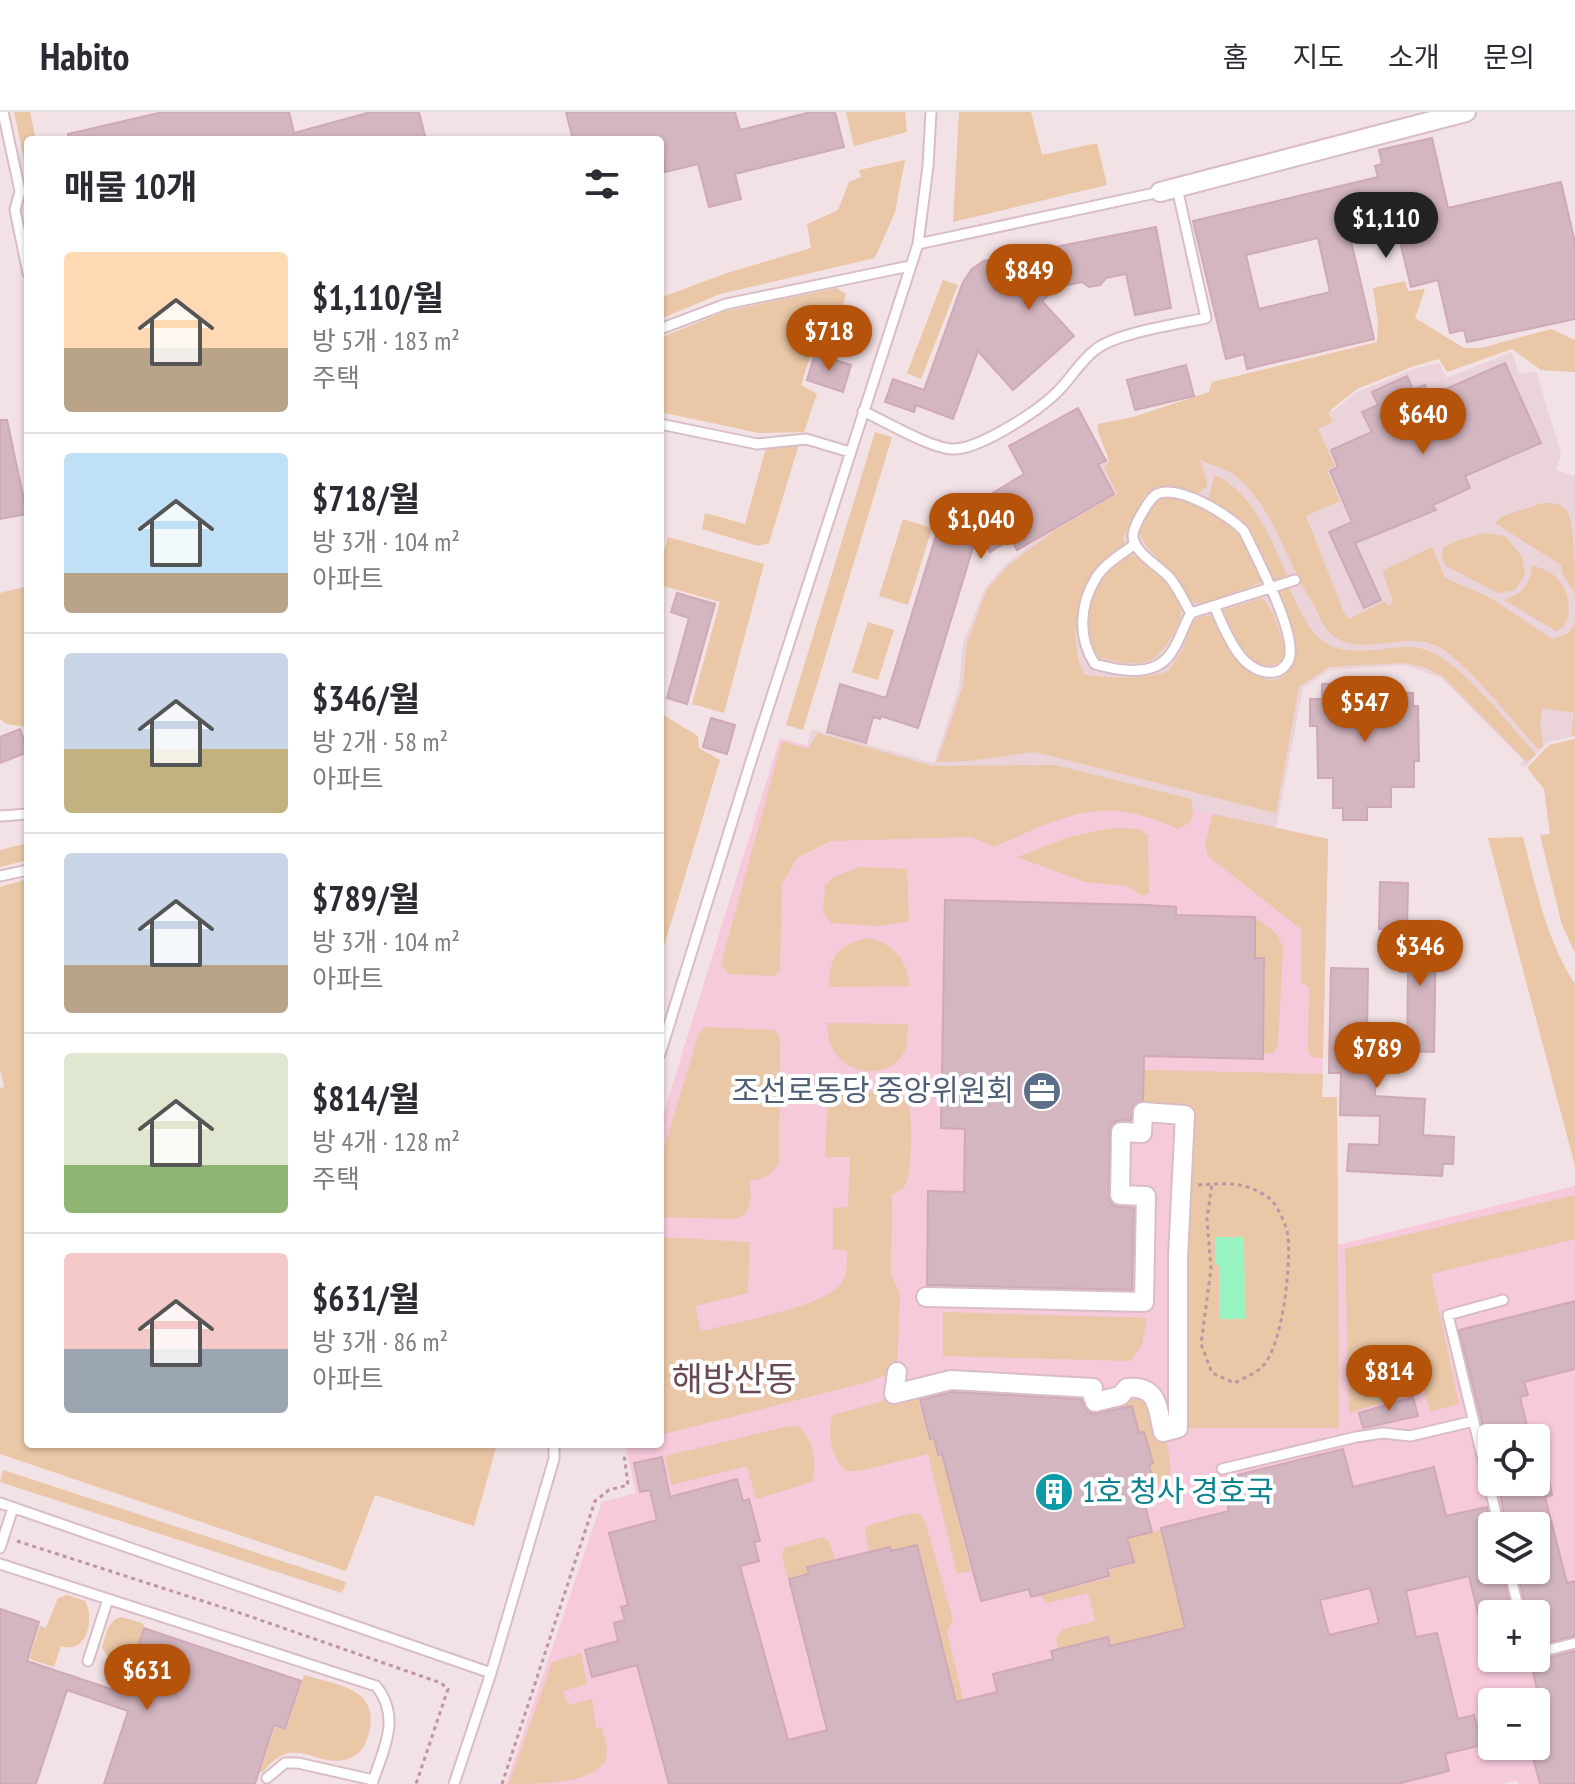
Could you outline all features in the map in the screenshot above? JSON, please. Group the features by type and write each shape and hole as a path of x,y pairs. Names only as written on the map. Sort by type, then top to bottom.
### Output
{"street":[{"path":"1169,190 1466,112"},
{"path":"897,1372 894,1394 951,1380 1093,1388 1091,1391 1095,1402 1120,1396 1127,1388 1142,1388 1154,1398 1163,1432 1178,1428 1181,1185 1185,1115 1143,1112 1142,1133 1121,1132 1120,1195 1146,1196 1144,1302 926,1297"}],"lane":[{"path":"3,112 20,191 15,210 24,254"},
{"path":"664,1039 918,244 931,112"},
{"path":"863,411 938,446 954,450 977,443 1032,412 1055,395 1096,348 1124,337 1206,318 1169,190 918,244"},
{"path":"664,327 726,304 910,266"},
{"path":"664,425 757,444 806,439 850,452"},
{"path":"1191,613 1172,580 1135,544 1135,525 1154,495 1169,492 1204,503 1234,520 1244,531 1287,631 1290,654 1287,664 1281,670 1263,671 1244,659 1234,647 1215,608"},
{"path":"1135,544 1094,579 1085,604 1083,643 1095,664 1117,670 1152,669 1163,664 1173,651 1191,613"},
{"path":"1191,613 1215,608 1295,580"},
{"path":"0,816 24,814"},
{"path":"0,876 24,871"},
{"path":"664,1014 670,1016"},
{"path":"1496,1512 1448,1315 1503,1300"},
{"path":"1222,1469 1356,1437 1383,1433 1410,1436 1474,1421"},
{"path":"454,1784 491,1673 554,1459 554,1448"},
{"path":"0,1503 491,1673"},
{"path":"0,1548 13,1508"},
{"path":"0,1564 376,1686 384,1696 390,1709 390,1729 373,1782 298,1763 285,1763 267,1778"},
{"path":"88,1661 108,1599"},
{"path":"1550,1649 1575,1643"}],"path":[{"path":"1181,1185 1241,1183 1272,1200 1288,1233 1286,1286 1279,1330 1263,1367 1235,1383 1212,1373 1201,1344 1211,1269 1207,1219 1212,1184"},
{"path":"502,1784 595,1501 609,1490 628,1485 624,1454"},
{"path":"17,1541 243,1614 441,1683 448,1689 416,1784"}],"shaded area":[{"path":"14,112 30,112 35,136 24,136 24,158"},
{"path":"846,112 905,112 907,132 854,146"},
{"path":"959,112 1031,112 1042,155 1097,143 1107,185 953,222"},
{"path":"905,160 895,212 875,258 720,294 664,317 664,296 724,274 811,248 807,224 838,210 849,182 861,177 859,170"},
{"path":"943,280 958,285 921,379 907,373"},
{"path":"1405,281 1408,291 1425,289 1415,318 1464,348 1481,348 1551,329 1575,340 1575,372 1541,370 1512,349 1447,372 1439,359 1357,389 1328,412 1333,422 1318,429 1335,466 1327,470 1340,501 1306,516 1349,619 1385,601 1389,607 1393,601 1384,570 1432,547 1445,578 1489,597 1552,639 1568,633 1575,623 1575,735 1571,736 1574,713 1542,708 1543,746 1539,750 1476,679 1437,646 1410,641 1355,644 1331,634 1262,505 1230,472 1200,460 1207,487 1192,497 1164,486 1145,495 1123,538 1126,546 1092,574 1082,596 1076,639 1080,665 1086,675 1138,677 1168,671 1182,650 1192,622 1212,615 1247,667 1259,676 1276,680 1289,670 1294,660 1289,625 1275,592 1289,587 1313,631 1333,646 1362,651 1413,647 1444,659 1472,683 1536,754 1527,762 1442,676 1424,667 1404,663 1329,667 1299,687 1276,813 1035,752 937,762 963,685 967,643 987,589 1008,566 1055,530 1117,494 1104,466 1110,462 1098,432 1098,424 1133,417 1209,392 1212,382 1377,342 1378,321 1373,288"},
{"path":"837,288 846,294 829,350 813,347 801,385 817,394 804,432 759,433 664,413 664,336 726,311"},
{"path":"1512,352 1519,374 1536,371 1561,454 1556,470 1575,476 1575,736 1548,742 1524,768 1520,764 1523,760 1441,678 1405,665 1330,670 1303,688 1276,828 1127,795 896,770 807,745 812,729 934,763 959,686 963,643 985,588 1006,564 1053,528 1114,494 1098,464 1127,444 1315,365 1332,412 1357,392 1414,369 1439,363 1447,378"},
{"path":"875,432 892,437 803,730 786,725"},
{"path":"799,444 769,543 758,546 702,529 705,513 745,524 766,448"},
{"path":"1215,475 1229,483 1251,505 1288,577 1271,582 1246,529 1235,515 1208,499"},
{"path":"1165,495 1200,506 1234,526 1242,535 1261,582 1211,602 1192,601 1184,596 1171,571 1146,545 1138,528 1157,498"},
{"path":"1543,503 1562,506 1570,518 1575,594 1562,573 1561,565 1495,523 1503,516"},
{"path":"903,519 932,528 908,605 879,596"},
{"path":"1486,533 1505,536 1522,557 1525,575 1515,590 1498,593 1446,566 1442,558 1443,548"},
{"path":"668,537 764,564 724,713 692,704 720,602 664,586 664,552"},
{"path":"1128,555 1136,557 1162,576 1176,595 1181,612 1169,642 1152,660 1140,663 1096,657 1089,626 1090,604 1097,584 1108,569"},
{"path":"1532,565 1554,575 1568,598 1566,622 1556,631 1504,600 1524,587 1530,578"},
{"path":"24,587 24,726 6,724 0,719 0,593"},
{"path":"1263,598 1273,613 1287,653 1285,659 1261,666 1243,655 1220,611"},
{"path":"868,622 894,630 878,680 852,672"},
{"path":"664,715 698,736 699,748 720,760 664,946"},
{"path":"818,733 932,766 1055,765 1191,799 1191,821 1179,829 1125,812 1091,812 1041,826 994,847 971,837 831,841 797,858 782,884 780,971 773,976 729,974 721,964 782,741 808,749"},
{"path":"780,738 896,770 1127,795 1328,839 1322,1097 1337,1097 1338,1245 1575,1186 1575,1784 1518,1784 1517,1780 1500,1784 506,1784 602,1502 636,1493 626,1448 664,1448 664,1112"},
{"path":"1575,739 1575,953 1562,925 1540,835 1550,834 1544,789 1527,768 1549,745"},
{"path":"1213,814 1328,839 1323,1058 1312,1057 1308,1052 1309,987 1301,982 1301,929 1208,856 1205,844"},
{"path":"1112,828 1138,829 1148,835 1149,893 1142,896 1128,886 1085,882 1017,857 1069,837"},
{"path":"1523,837 1549,931 1575,984 1575,1166 1488,838"},
{"path":"24,844 24,861 0,867 0,850"},
{"path":"859,867 907,869 909,921 879,926 831,923 823,913 825,885 834,877"},
{"path":"24,880 24,1448 496,1448 474,1526 375,1495 346,1571 0,1454 0,1088 4,1087 0,1069 0,887"},
{"path":"1255,917 1277,934 1283,947 1278,1046 1273,1053 1263,1054 1264,959 1255,958"},
{"path":"869,938 886,945 898,955 906,968 910,986 829,987 831,966 837,953 849,944"},
{"path":"827,1023 908,1024 905,1050 892,1066 882,1070 852,1067 843,1062 834,1050"},
{"path":"705,1027 775,1030 780,1038 779,1162 771,1173 749,1181 750,1204 745,1213 735,1219 664,1217 664,1149 699,1033"},
{"path":"1144,1070 1323,1074 1322,1097 1337,1097 1339,1428 1178,1428 1185,1115 1143,1112"},
{"path":"839,1091 894,1094 906,1099 909,1105 910,1168 906,1184 892,1195 891,1274 900,1295 897,1372 664,1434 664,1237 750,1242 748,1293 695,1306 701,1331 795,1308 828,1294 842,1282 847,1251 833,1249 833,1208 848,1207 850,1157 825,1157 828,1096"},
{"path":"1575,1195 1575,1239 1431,1274 1459,1404 1430,1412 1418,1370 1386,1377 1383,1403 1349,1413 1345,1249"},
{"path":"1215,1237 1244,1237 1245,1319 1219,1319 1219,1265 1215,1265"},
{"path":"943,1312 1147,1318 1142,1344 1131,1361 943,1356"},
{"path":"1142,1388 1169,1453 1170,1476 1154,1485 1149,1465 1153,1463 1144,1432 1139,1433 1133,1406 1124,1408 1120,1396"},
{"path":"916,1392 929,1440 933,1440 937,1456 942,1455 971,1571 957,1574 928,1454 859,1471 846,1471 834,1452 831,1437 833,1415"},
{"path":"798,1426 813,1452 812,1482 756,1499 747,1466 671,1485 665,1456"},
{"path":"3,1470 346,1582 342,1593 0,1482"},
{"path":"912,1513 920,1514 925,1521 953,1620 947,1632 963,1699 956,1701 918,1545 892,1551 890,1546 869,1551 865,1529"},
{"path":"1161,1530 1185,1627 1111,1645 1108,1636 1058,1649 1056,1638 1063,1629 1095,1621 1088,1593 1047,1603 1040,1595 1110,1578 1109,1570 1134,1563 1128,1538"},
{"path":"823,1537 829,1542 835,1559 807,1566 808,1574 788,1578 782,1557 784,1548"},
{"path":"67,1595 85,1601 88,1608 89,1626 83,1640 70,1647 61,1646 54,1667 29,1659 40,1626 46,1628 58,1598"},
{"path":"122,1617 144,1624 131,1666 109,1659 102,1647 110,1624"},
{"path":"581,1653 587,1684 563,1691 568,1705 592,1699 596,1729 602,1727 606,1742 606,1758 601,1767 579,1778 550,1783 509,1784 552,1662"},
{"path":"304,1675 344,1686 363,1699 369,1708 371,1720 365,1744 352,1757 336,1761 305,1754 285,1754 260,1772 275,1727 286,1730"}],"building":[{"path":"163,112 289,112 294,133 371,112 419,112 425,136 68,136"},
{"path":"566,112 735,112 740,130 811,112 835,112 844,147 735,174 741,199 709,207 698,164 665,172 664,136 572,136"},
{"path":"1432,138 1448,208 1561,182 1575,243 1575,319 1467,342 1464,330 1450,333 1438,280 1411,287 1396,225 1389,226 1386,214 1347,224 1374,339 1247,369 1244,354 1226,359 1193,221 1378,177 1375,166 1382,164 1379,150","holes":["1318,238 1330,292 1259,309 1246,255"]},
{"path":"1156,227 1171,308 1135,315 1126,274 1106,278 1100,285 1089,287 1082,282 1058,287 1042,301 1074,336 1013,390 978,351 953,419 916,405 914,412 885,402 893,379 924,390 963,282 972,269 984,261"},
{"path":"815,354 851,365 843,392 807,380"},
{"path":"1505,363 1541,443 1465,476 1470,488 1433,505 1436,510 1355,543 1381,600 1364,608 1329,532 1352,522 1330,471 1338,467 1331,450 1372,432 1362,412 1378,405 1372,392 1407,376 1413,389 1425,385 1430,396"},
{"path":"1186,365 1194,396 1135,410 1127,380"},
{"path":"1078,408 1106,461 1098,464 1114,494 1017,550 1011,539 990,552 978,531 918,728 881,716 880,719 873,717 866,743 827,732 840,684 886,698 938,529 948,532 952,522 963,511 1024,474 1009,446"},
{"path":"0,420 7,420 24,500 24,515 0,519"},
{"path":"677,593 715,604 687,704 667,698 689,618 671,612"},
{"path":"1380,683 1380,693 1413,693 1413,706 1418,706 1419,761 1414,761 1414,787 1391,787 1391,807 1367,807 1367,820 1343,820 1343,808 1333,808 1333,778 1318,778 1317,726 1310,726 1310,699 1322,699 1322,684"},
{"path":"711,718 735,725 727,754 703,747"},
{"path":"20,729 24,754 0,763 0,737"},
{"path":"1380,882 1408,883 1407,929 1379,929"},
{"name":"조선로동당 중앙위원회","path":"945,900 1147,905 1176,907 1176,915 1255,917 1255,958 1264,958 1263,1059 1144,1056 1143,1100 1133,1106 1131,1120 1116,1121 1110,1126 1109,1200 1114,1206 1134,1208 1132,1290 927,1285 928,1191 964,1192 965,1129 941,1128"},
{"path":"1401,931 1436,932 1434,1052 1407,1051 1408,972 1400,972"},
{"path":"1331,968 1368,969 1367,1029 1376,1029 1375,1096 1425,1099 1423,1135 1454,1137 1453,1164 1443,1164 1442,1176 1347,1171 1349,1144 1379,1145 1380,1116 1340,1115 1341,1073 1329,1073"},
{"path":"1575,1301 1575,1369 1524,1382 1528,1395 1520,1397 1527,1424 1482,1424 1459,1330"},
{"name":"1호 청사 경호국","path":"952,1392 1081,1399 1086,1410 1093,1414 1132,1406 1139,1433 1144,1432 1153,1463 1149,1465 1157,1498 1144,1502 1152,1532 1127,1538 1134,1562 1107,1569 1109,1576 1031,1597 1029,1589 981,1601 942,1454 938,1455 934,1438 930,1439 920,1400"},
{"path":"1413,1397 1418,1416 1363,1428 1359,1413"},
{"path":"1343,1449 1353,1487 1434,1467 1446,1516 1487,1507 1488,1512 1478,1512 1478,1584 1505,1584 1509,1600 1478,1600 1478,1614 1469,1576 1406,1591 1416,1637 1437,1633 1458,1719 1474,1715 1478,1746 1445,1754 1449,1771 1397,1784 669,1784 637,1665 592,1677 585,1650 618,1641 614,1623 625,1620 621,1607 628,1605 609,1533 657,1520 650,1490 640,1492 634,1463 662,1457 670,1497 737,1479 743,1501 749,1499 760,1541 754,1542 759,1561 740,1566 788,1740 827,1730 789,1579 809,1574 807,1567 890,1547 891,1551 917,1545 956,1702 997,1692 993,1674 1053,1659 1051,1651 1108,1637 1110,1646 1185,1628 1161,1528 1229,1511 1221,1479","holes":["1370,1588 1379,1623 1329,1635 1320,1600"]},
{"path":"1501,1496 1548,1496 1545,1497 1549,1512 1503,1512"},
{"path":"1550,1517 1567,1583 1575,1581 1575,1636 1550,1642 1550,1600 1524,1600 1520,1584 1550,1584"},
{"path":"0,1609 39,1622 27,1661 123,1693 144,1628 301,1681 285,1729 274,1725 255,1784 104,1784 128,1711 67,1690 36,1784 0,1784"},
{"path":"1575,1651 1575,1784 1540,1784 1534,1760 1550,1760 1550,1688 1537,1688 1533,1673 1550,1672 1550,1657"}],"place":[{"name":"조선로동당 중앙위원회","path":"1042,1091"},
{"name":"1호 청사 경호국","path":"1054,1492"}],"district":[{"name":"해방산동","path":"734,1379"}]}
